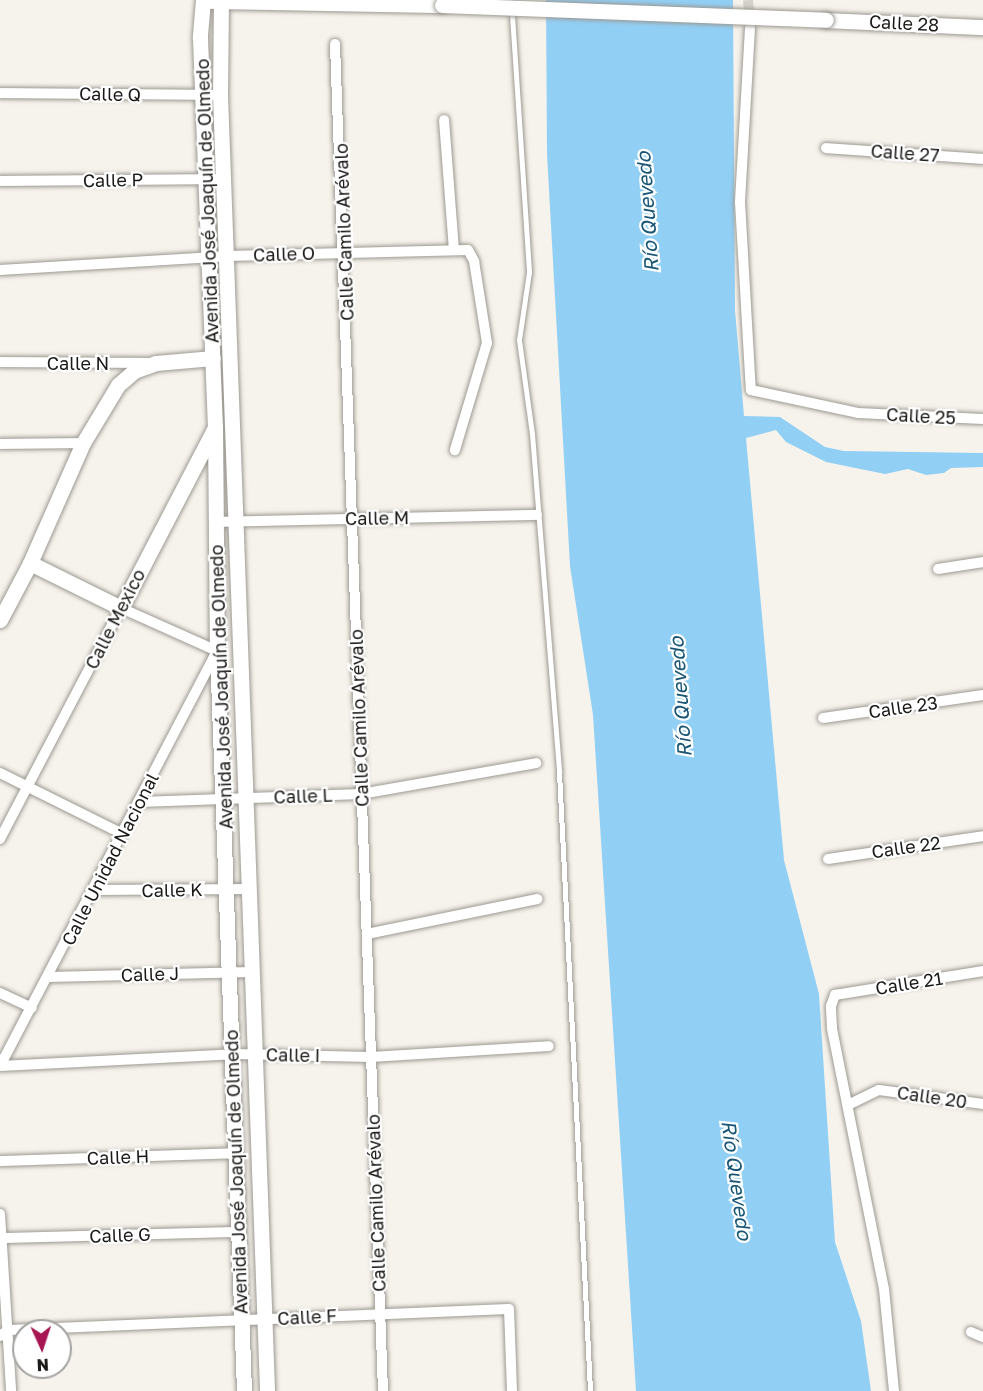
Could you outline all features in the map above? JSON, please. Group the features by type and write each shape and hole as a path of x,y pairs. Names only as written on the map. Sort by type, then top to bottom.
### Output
{"main road":[{"path":"197,0 282,2"},
{"name":"Avenida José Joaquín de Olmedo","path":"203,0 203,95 215,426 217,651 234,1054 240,1321 244,1391"},
{"name":"Avenida José Joaquín de Olmedo","path":"215,1 225,179 267,1391"},
{"name":"Calle 28","path":"282,2 442,5 983,27"},
{"path":"0,620 5,601 30,563 83,443 118,385 134,371 156,363 213,358"},
{"name":"Calle Mexico","path":"121,608 215,426 232,400"},
{"path":"30,563 121,608"}],"street":[{"name":"Calle 25","path":"750,28 740,202 751,390 858,413 983,419"},
{"name":"Calle Camilo Arévalo","path":"335,44 345,251 361,794 383,1391"},
{"name":"Calle Q","path":"0,93 220,95"},
{"path":"444,120 454,249 468,250 474,261 487,343 455,450"},
{"name":"Calle 27","path":"826,148 983,159"},
{"name":"Calle P","path":"0,181 225,179"},
{"name":"Calle O","path":"0,270 227,256 454,249"},
{"name":"Calle N","path":"0,363 156,363"},
{"path":"0,444 83,443"},
{"name":"Calle M","path":"217,522 537,515"},
{"path":"938,569 983,562"},
{"path":"121,608 217,651"},
{"name":"Calle Mexico","path":"0,839 121,608"},
{"name":"Calle Unidad Nacional","path":"0,1066 95,890 217,651"},
{"name":"Calle 23","path":"824,718 983,695"},
{"name":"Calle L","path":"140,802 361,794 536,763"},
{"path":"0,773 123,834"},
{"name":"Calle 22","path":"828,859 983,836"},
{"name":"Calle K","path":"95,890 249,889"},
{"path":"367,934 537,899"},
{"name":"Calle 21","path":"848,1105 832,1028 836,995 983,971"},
{"name":"Calle J","path":"49,977 252,972"},
{"path":"0,993 32,1008"},
{"name":"Calle I","path":"0,1066 234,1054 371,1057 549,1046"},
{"name":"Calle 20","path":"848,1105 879,1090 983,1104"},
{"path":"848,1105 884,1289 894,1391"},
{"name":"Calle H","path":"0,1161 236,1153"},
{"path":"0,1215 4,1333 11,1391"},
{"name":"Calle G","path":"2,1238 238,1232"},
{"name":"Calle F","path":"4,1333 509,1309 512,1391"},
{"path":"971,1332 983,1337"}],"lane":[{"path":"511,0 529,272 519,340 532,434 560,784 590,1391"}],"water":[{"name":"Río Quevedo","path":"546,0 733,0 735,310 744,416 780,417 825,447 844,451 983,453 983,467 951,468 944,473 926,475 908,469 885,474 826,462 786,442 776,430 746,438 784,860 819,994 835,1242 861,1321 871,1391 636,1391 593,715 570,566 547,154"}],"tunnel":[{"path":"748,0 750,22"}]}
